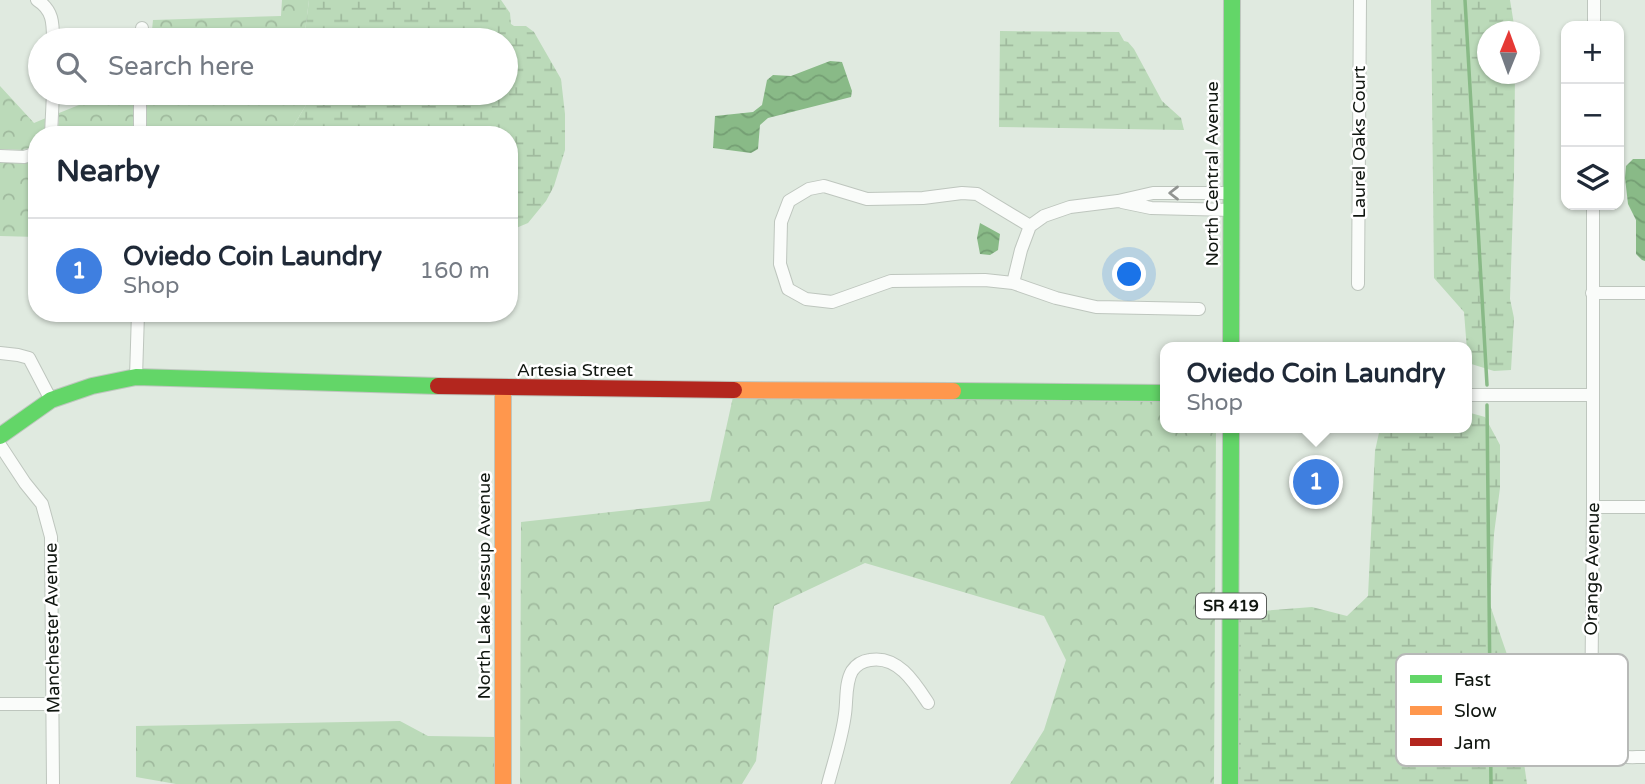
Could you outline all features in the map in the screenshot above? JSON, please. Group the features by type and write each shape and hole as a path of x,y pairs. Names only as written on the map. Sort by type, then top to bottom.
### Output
{"street":[{"path":"37,0 50,12 53,28"},
{"name":"North Central Avenue","path":"1231,342 1232,0"},
{"name":"Laurel Oaks Court","path":"1358,284 1360,0"},
{"path":"1594,0 1594,21"},
{"path":"51,126 52,105"},
{"path":"140,126 141,105"},
{"path":"0,156 28,156"},
{"path":"1030,226 977,194 867,199 824,186 809,189 789,201 781,222 780,264 788,289 806,299 832,302 891,281 985,280 1013,283 1056,298 1096,307 1199,309"},
{"path":"1013,283 1030,226 1044,216 1070,207 1153,193 1232,201"},
{"name":"Orange Avenue","path":"1591,654 1593,210"},
{"path":"1592,293 1645,293"},
{"path":"136,377 138,322"},
{"path":"0,353 29,358 51,400"},
{"name":"Artesia Street","path":"0,436 51,400 92,386 136,377 503,388 1160,393"},
{"name":"North Lake Jessup Avenue","path":"503,388 503,784"},
{"path":"1472,395 1592,396"},
{"name":"SR 419","path":"1230,784 1231,433"},
{"name":"Manchester Avenue","path":"0,445 42,504 51,537 53,784"},
{"path":"1593,507 1645,507"},
{"path":"828,784 845,716 849,678 861,662 884,660 904,671 928,704"},
{"path":"0,704 53,704"}],"green space":[{"path":"282,0 309,0 306,28 152,28 153,20 281,16"},
{"path":"309,0 501,0 510,13 511,24 526,26 534,32 561,79 565,150 554,186 546,201 528,223 518,227 518,126 293,126 306,105 518,105 518,28 306,28"},
{"path":"1431,0 1510,0 1513,21 1477,21 1477,84 1515,84 1510,299 1514,318 1511,370 1494,371 1472,364 1472,342 1466,342 1464,312 1434,278"},
{"path":"1000,31 1119,32 1124,41 1134,49 1162,101 1181,118 1184,130 999,127"},
{"path":"0,86 34,123 46,118 45,126 28,126 28,148 0,149"},
{"path":"79,105 134,105 134,126 58,126 59,113"},
{"path":"147,105 306,105 293,126 146,126"},
{"path":"28,162 28,237 0,236 0,163"},
{"path":"733,397 1160,402 1160,433 1216,433 1214,784 1010,784 1044,730 1066,660 1044,616 865,563 774,606 756,761 742,784 520,784 521,522 710,501"},
{"path":"1472,413 1485,417 1500,445 1500,488 1490,605 1507,654 1396,654 1396,766 1524,766 1527,784 1236,784 1237,613 1312,607 1347,616 1368,596 1375,451 1379,433 1472,433"},
{"path":"400,721 428,736 497,737 497,784 176,784 136,777 136,726"}],"water":[{"path":"830,61 842,62 852,91 851,97 768,118 760,125 758,149 751,153 713,148 715,116 753,112 762,105 767,80 773,75 791,76"},
{"path":"1633,159 1645,159 1645,261 1636,254 1636,220 1628,204 1626,166"},
{"path":"980,223 1000,234 998,250 990,255 980,254 977,238"}],"waterway":[{"path":"1465,0 1487,385"},
{"path":"1487,405 1490,654"},
{"path":"1491,766 1491,784"}],"traffic: fast":[{"path":"1231,342 1232,0"},
{"path":"0,436 51,400 92,386 136,377 438,386"},
{"path":"953,391 1160,393"},
{"path":"1230,784 1231,433"}],"traffic: slow":[{"path":"503,388 503,784"},
{"path":"734,390 953,391"}],"traffic: jam":[{"path":"438,386 734,390"}],"place":[{"name":"Oviedo Coin Laundry","path":"1316,482"}]}
